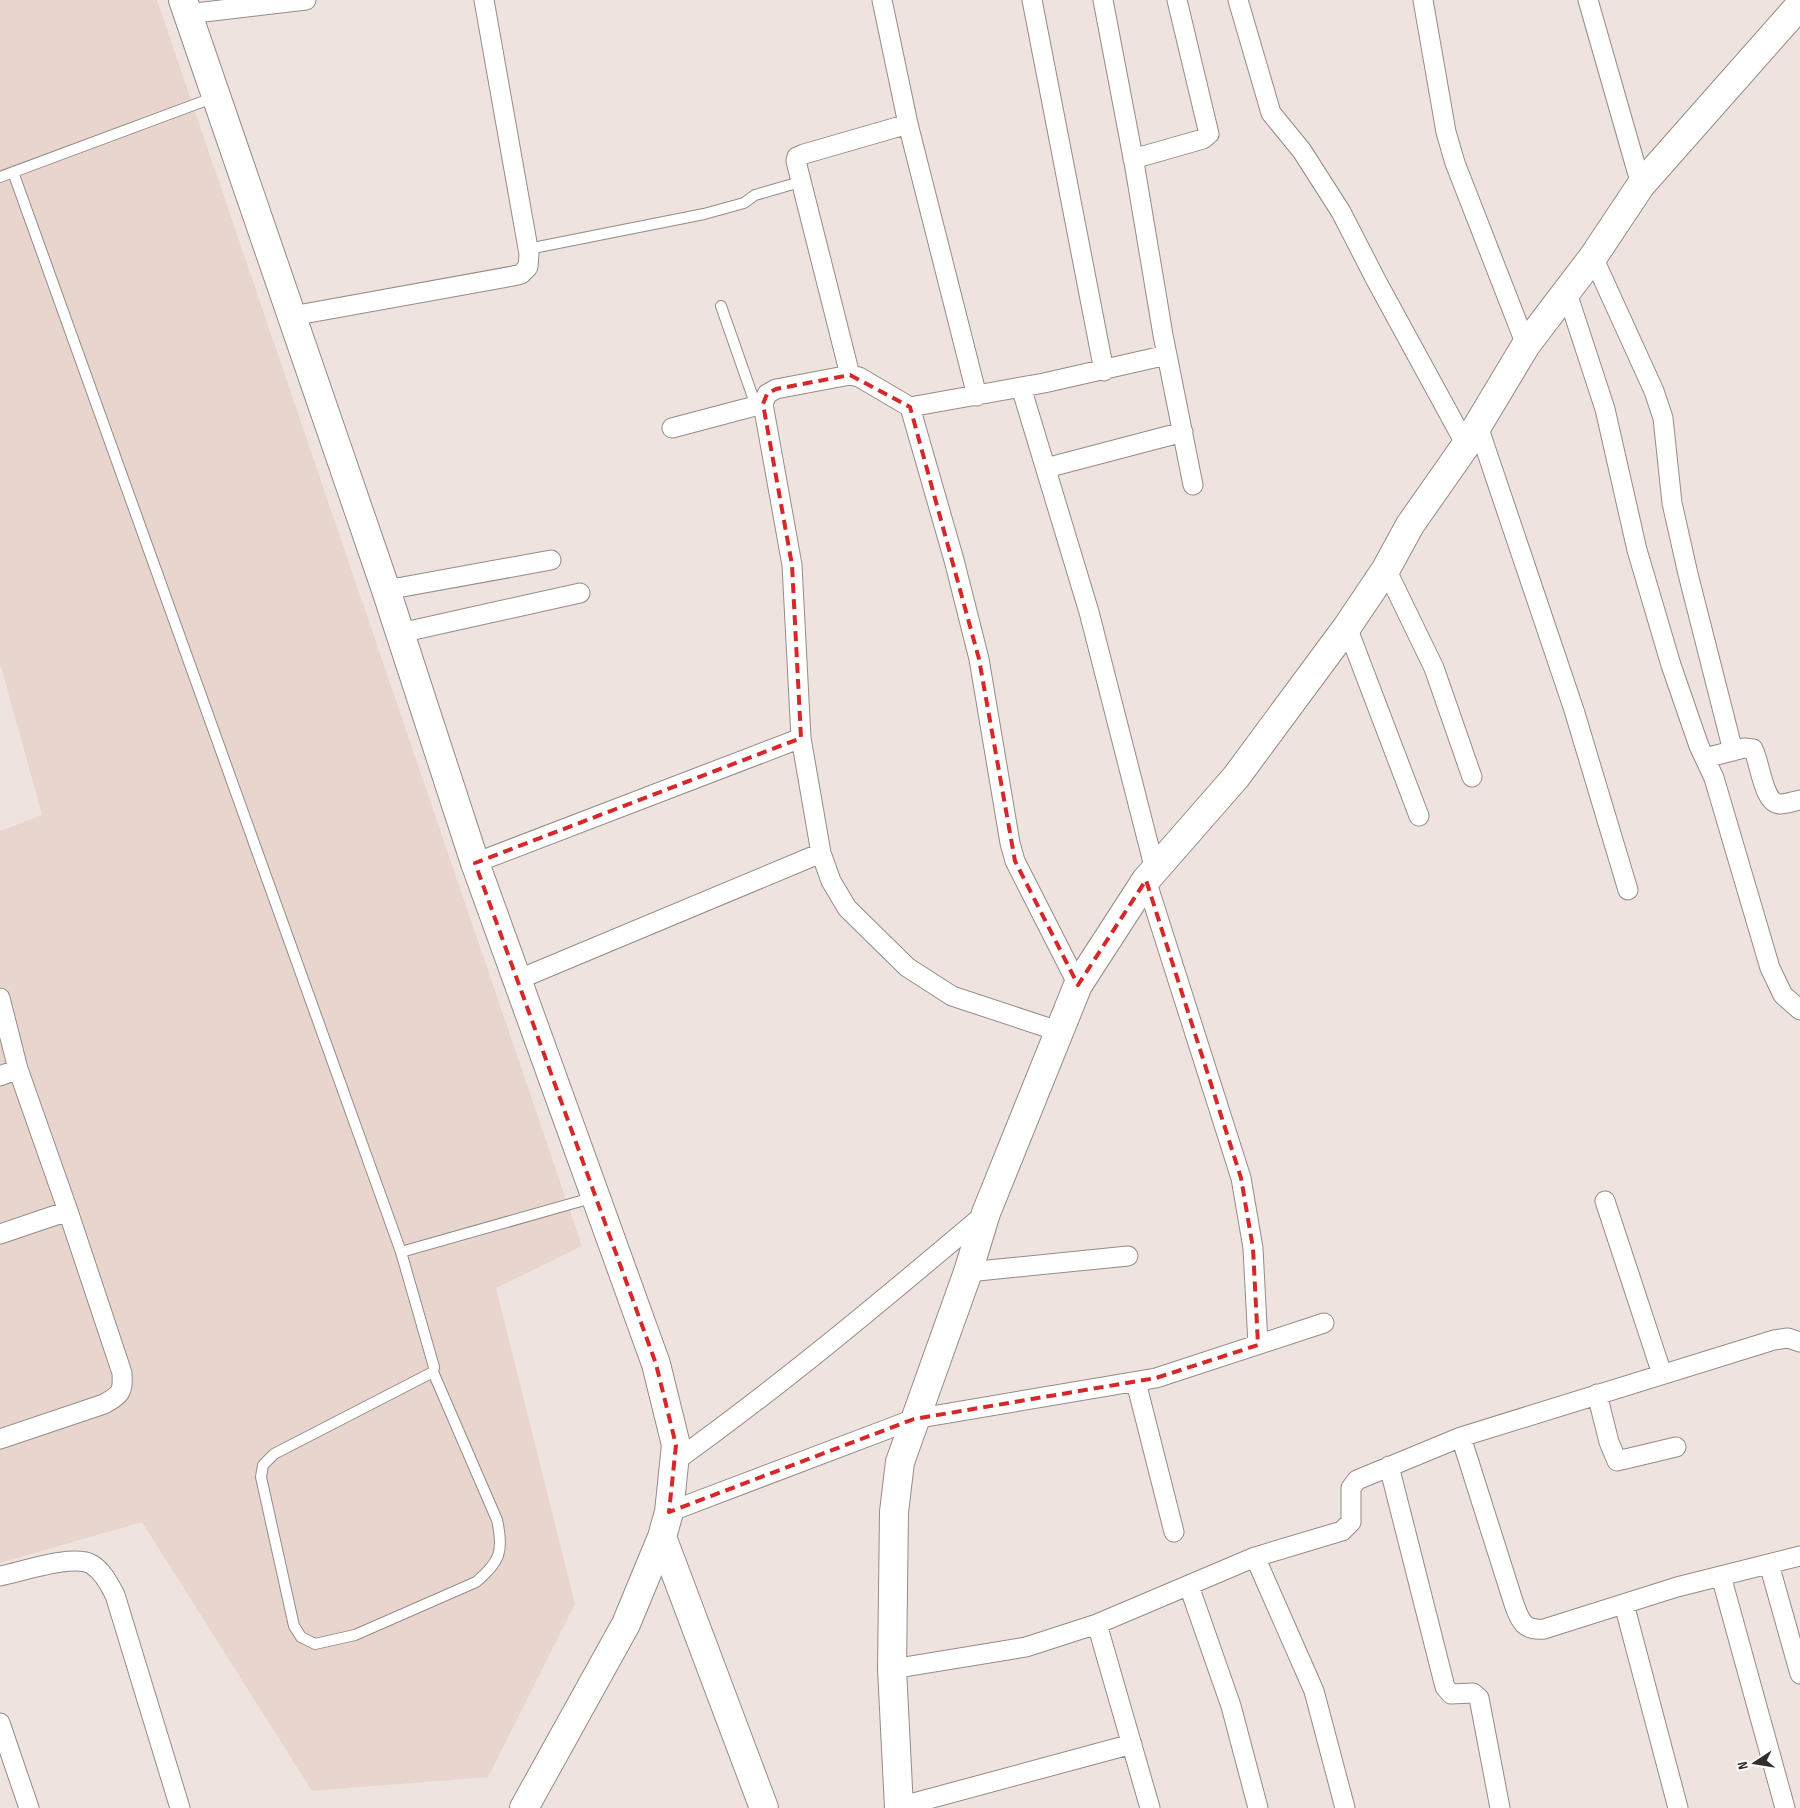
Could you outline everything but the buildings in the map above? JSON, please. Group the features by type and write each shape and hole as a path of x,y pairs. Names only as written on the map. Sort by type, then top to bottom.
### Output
{"street":[{"path":"306,0 185,7 386,590 475,863 594,1197 656,1364 676,1444 665,1524 626,1624 524,1808"},
{"path":"292,316 513,276 521,274 528,267 528,249 484,0"},
{"path":"882,0 908,124 977,396"},
{"path":"1032,0 1104,371"},
{"path":"1103,0 1193,485"},
{"path":"1133,159 1203,139 1209,134 1177,0"},
{"path":"1238,0 1271,113 1302,151 1341,212 1377,282 1472,435 1574,710 1628,890"},
{"path":"1423,0 1446,132 1455,163 1526,345"},
{"path":"1588,0 1613,94 1641,186"},
{"path":"1132,1744 899,1808 892,1669 894,1512 900,1462 968,1272 986,1213 1078,985 1151,875 1236,777 1347,627 1386,570 1410,525 1472,435 1526,345 1567,293 1641,186 1800,6"},
{"path":"850,375 796,161 797,157 908,124"},
{"path":"1593,257 1650,383 1663,418 1672,503 1733,750"},
{"path":"1567,293 1605,409 1637,550 1671,665 1716,787 1770,968 1783,995 1800,1010"},
{"path":"672,428 760,405 767,394 776,389 850,375 859,377 910,407 1104,371 1168,355"},
{"path":"1021,387 1089,612 1151,875 1241,1178 1253,1248 1258,1345"},
{"path":"760,405 792,565 802,738 821,852 831,881 847,908 907,967 952,996 1058,1031"},
{"path":"910,407 954,560 979,659 1015,860 1078,985"},
{"path":"1046,468 1183,432"},
{"path":"386,590 551,560"},
{"path":"1386,570 1434,668 1472,777"},
{"path":"400,633 580,594"},
{"path":"1347,627 1419,816"},
{"path":"475,863 802,738"},
{"path":"1705,758 1733,750 1753,749 1766,792 1771,800 1780,804 1800,800"},
{"path":"517,980 821,852"},
{"path":"0,998 18,1069 122,1373 123,1386 120,1396 104,1404 0,1438"},
{"path":"0,1076 18,1069"},
{"path":"1605,1201 1662,1374"},
{"path":"0,1234 68,1211"},
{"path":"674,1462 746,1410 843,1334 986,1213"},
{"path":"968,1272 1128,1256"},
{"path":"665,1524 914,1419 1136,1382 1185,1370 1324,1323"},
{"path":"892,1669 1026,1647 1097,1624 1255,1557 1348,1528 1351,1522 1351,1488 1353,1483 1389,1466 1461,1437 1774,1340 1788,1338 1800,1342"},
{"path":"1136,1382 1174,1532"},
{"path":"1597,1394 1609,1442 1617,1461 1676,1447"},
{"path":"1461,1437 1514,1604 1520,1619 1527,1628 1534,1630 1544,1629 1721,1576 1800,1556"},
{"path":"1389,1466 1445,1687 1451,1694 1473,1692 1480,1698 1500,1808"},
{"path":"665,1524 764,1808"},
{"path":"1255,1557 1314,1691 1345,1808"},
{"path":"0,1576 71,1561 91,1564 106,1577 115,1595 180,1808"},
{"path":"1769,1564 1800,1674"},
{"path":"1721,1576 1785,1808"},
{"path":"1189,1586 1231,1706 1258,1808"},
{"path":"1624,1604 1678,1808"},
{"path":"1097,1624 1150,1808"},
{"path":"0,1723 29,1808"}],"lane":[{"path":"0,176 215,97"},
{"path":"13,172 401,1252 432,1358 433,1372 497,1520 501,1537 500,1554 491,1569 476,1582 355,1635 315,1644 300,1637 294,1626 261,1477 263,1465 274,1454 433,1372"},
{"path":"528,249 704,214 744,203 755,195 800,182"},
{"path":"721,306 760,405"},
{"path":"401,1252 594,1197"}],"highlighted area":[{"path":"850,375 910,407 979,659 1015,861 1078,985 1146,880 1241,1178 1253,1248 1258,1345 1156,1378 914,1419 669,1512 676,1445 656,1364 475,863 801,738 792,565 763,404 767,394 776,389"}],"shaded area":[{"path":"0,0 157,0 582,1246 496,1288 575,1604 488,1777 312,1791 142,1522 0,1563 0,831 42,815 0,663"}]}
